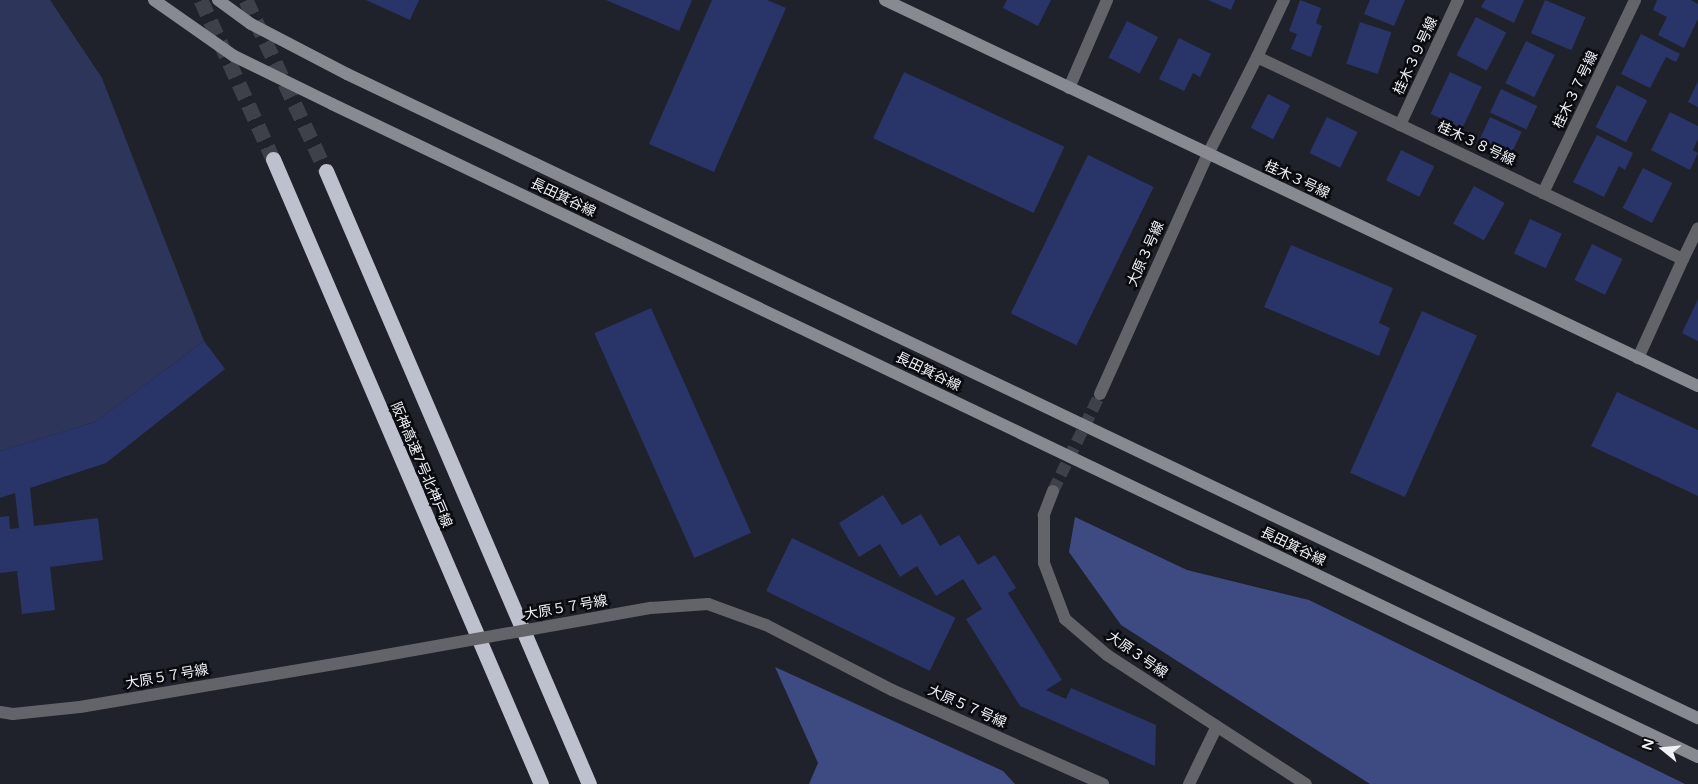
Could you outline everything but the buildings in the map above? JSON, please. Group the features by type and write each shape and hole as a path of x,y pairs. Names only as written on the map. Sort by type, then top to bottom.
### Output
{"highway":[{"name":"阪神高速7号北神戸線","path":"273,159 541,784"},
{"name":"阪神高速7号北神戸線","path":"326,172 589,784"}],"street":[{"name":"長田箕谷線","path":"154,0 234,56 1698,757"},
{"name":"長田箕谷線","path":"218,0 251,24 356,78 1698,718"},
{"name":"桂木３号線","path":"885,0 1698,386"},
{"path":"1069,88 1107,0"},
{"path":"1208,154 1284,0"},
{"name":"桂木３９号線","path":"1400,125 1458,0"},
{"name":"桂木３７号線","path":"1543,193 1635,0"},
{"name":"桂木３８号線","path":"1257,57 1683,260"},
{"name":"大原３号線","path":"1100,394 1208,154"},
{"path":"1638,358 1698,228"},
{"name":"大原３号線","path":"1053,491 1044,515 1044,563 1066,619 1107,655 1306,784"},
{"name":"大原５７号線","path":"0,712 13,714 80,707 651,608 708,604 766,625 892,690 1103,784"},
{"path":"1189,784 1217,726"}],"shaded area":[{"path":"0,0 50,0 102,78 204,341 95,422 0,451"},
{"path":"1075,517 1187,570 1309,600 1685,784 1370,784 1121,625 1069,552"},
{"path":"775,667 1003,771 1015,784 809,784 818,763"}],"tunnel":[{"path":"201,0 273,159"},
{"path":"246,0 326,171"},
{"path":"1053,491 1100,394"}]}
